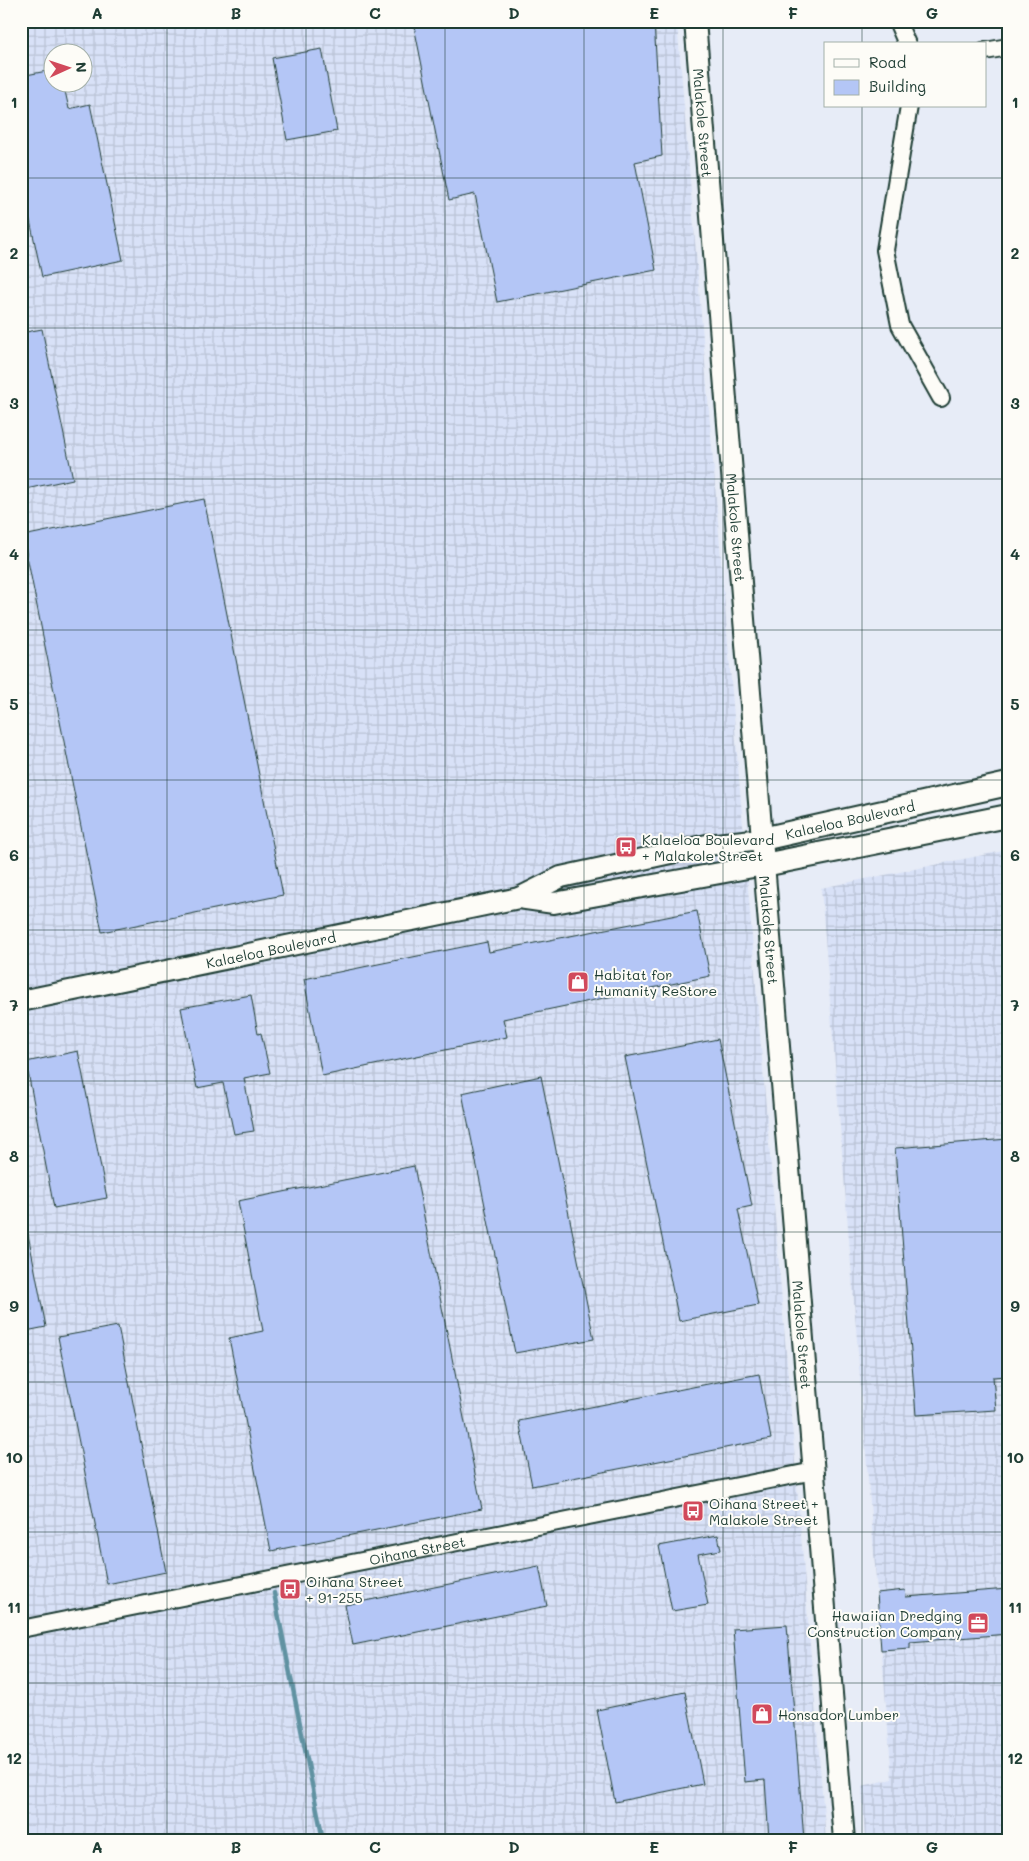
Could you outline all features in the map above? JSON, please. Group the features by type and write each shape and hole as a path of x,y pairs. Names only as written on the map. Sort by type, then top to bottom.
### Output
{"main road":[{"name":"Kalaeloa Boulevard","path":"762,839 1008,784"},
{"name":"Kalaeloa Boulevard","path":"764,865 1008,816"}],"street":[{"name":"Malakole Street","path":"695,21 844,1840"},
{"path":"897,21 906,42"},
{"path":"986,51 1008,47"},
{"path":"909,108 885,250 900,325 941,398"},
{"name":"Kalaeloa Boulevard","path":"21,1001 519,898 561,877 707,845 762,839"},
{"name":"Kalaeloa Boulevard","path":"519,898 554,903 764,865"},
{"name":"Oihana Street","path":"21,1629 814,1471"}],"shaded area":[{"path":"21,21 677,21 826,1840 21,1840"},
{"path":"1008,850 1008,1840 865,1840 862,1786 892,1779 821,888"}],"building":[{"path":"413,21 654,21 662,156 635,162 656,270 497,302 475,194 449,200"},
{"path":"322,49 337,131 287,140 272,58"},
{"path":"42,72 42,92 65,92 69,109 90,104 123,260 42,277 21,178 21,119 24,118 21,103 21,76"},
{"path":"42,329 73,479 21,490 21,333"},
{"path":"204,499 283,895 102,932 23,536"},
{"path":"697,911 710,976 503,1019 507,1037 322,1076 304,979 487,942 489,952"},
{"path":"251,995 258,1034 261,1033 270,1073 244,1078 254,1131 234,1134 223,1083 197,1088 181,1008"},
{"path":"718,1039 752,1206 738,1209 758,1305 679,1321 625,1057"},
{"path":"78,1051 107,1198 54,1208 26,1062"},
{"path":"541,1076 594,1339 515,1353 462,1093"},
{"path":"1008,1139 1008,1376 993,1377 996,1410 916,1415 895,1148"},
{"path":"414,1166 482,1509 271,1551 229,1338 263,1331 238,1201"},
{"path":"21,1229 27,1229 46,1327 21,1332"},
{"path":"118,1326 166,1572 107,1584 58,1337"},
{"path":"759,1374 771,1439 532,1486 519,1421"},
{"path":"718,1535 721,1550 698,1554 708,1605 672,1611 659,1546"},
{"path":"539,1566 547,1606 353,1645 345,1605"},
{"path":"1008,1589 1008,1634 910,1642 910,1648 881,1650 877,1593 905,1590 906,1597"},
{"path":"787,1625 804,1840 769,1840 765,1780 745,1782 733,1629"},
{"path":"685,1692 703,1784 615,1802 597,1710"}],"waterway":[{"path":"274,1593 323,1840"}],"place":[{"name":"Kalaeloa Boulevard + Malakole Street","path":"626,847"},
{"name":"Habitat for Humanity ReStore","path":"578,982"},
{"name":"Oihana Street + Malakole Street","path":"693,1511"},
{"name":"Oihana Street + 91-255","path":"290,1589"},
{"name":"Hawaiian Dredging Construction Company","path":"978,1623"},
{"name":"Honsador Lumber","path":"762,1714"}]}
